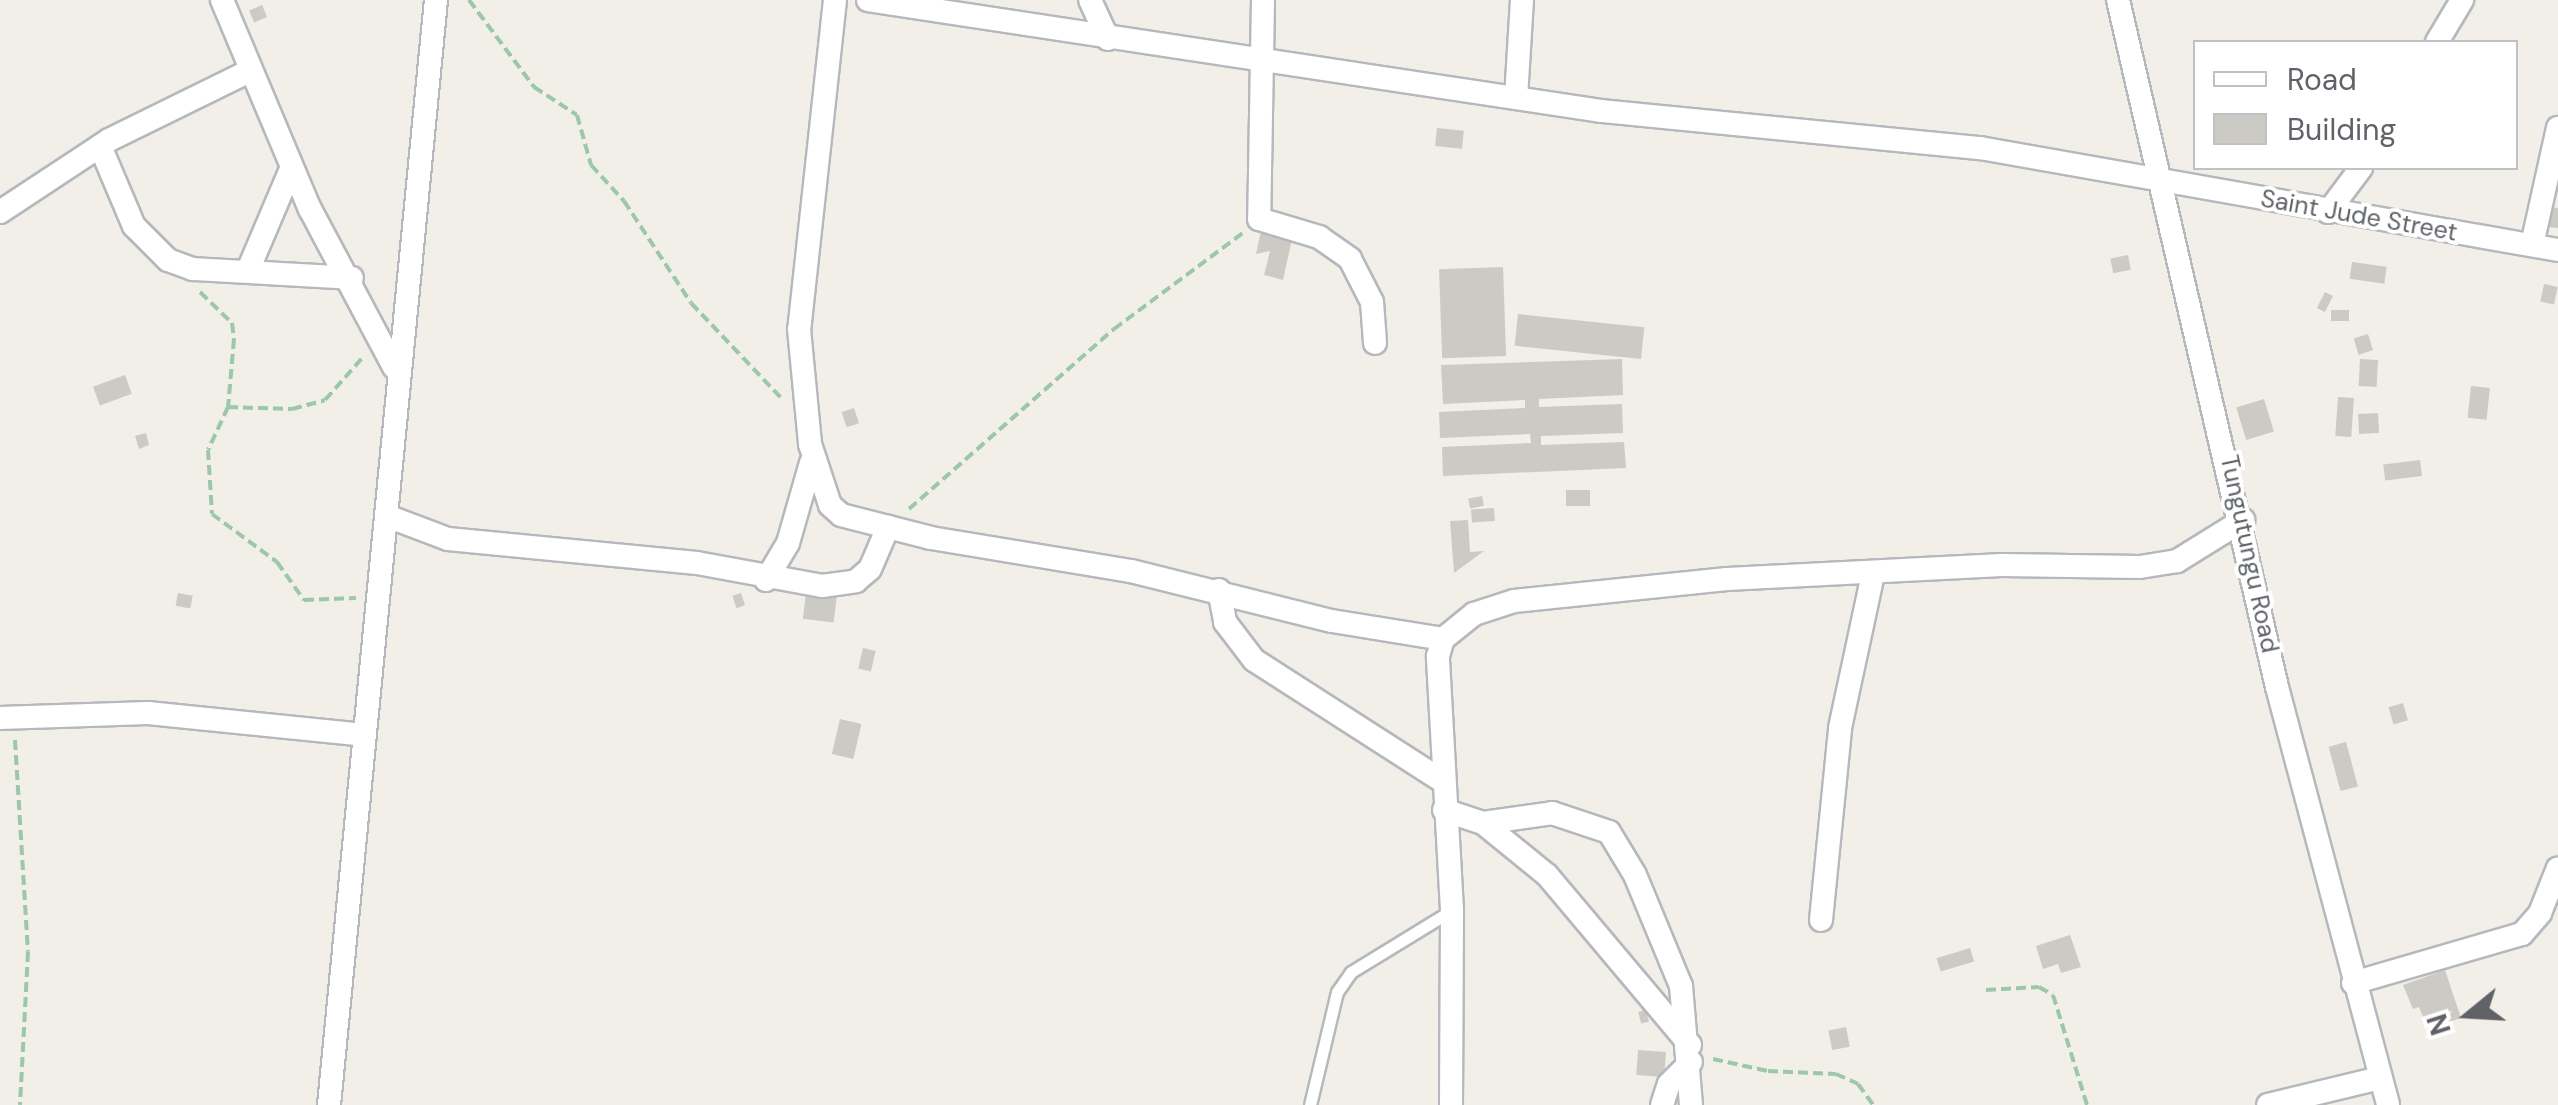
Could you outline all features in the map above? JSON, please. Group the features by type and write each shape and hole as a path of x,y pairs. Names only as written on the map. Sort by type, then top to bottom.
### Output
{"street":[{"path":"222,0 292,169 352,278 396,370"},
{"path":"329,1105 387,516 396,370 436,0"},
{"path":"835,0 800,329 813,456 830,506 888,527 1219,590 1332,621 1443,639"},
{"name":"Saint Jude Street","path":"868,0 1108,39 1265,57 1516,98 1980,148 2558,250"},
{"path":"1090,0 1108,39"},
{"path":"1264,0 1259,219 1319,237 1350,258 1372,302 1375,343"},
{"path":"1516,98 1522,0"},
{"name":"Tungutungu Road","path":"2118,0 2243,520 2277,687 2388,1105"},
{"path":"2438,40 2462,0"},
{"path":"0,212 100,146 249,71"},
{"path":"2532,245 2558,128"},
{"path":"100,146 134,226 148,246 178,264 352,278"},
{"path":"249,268 292,169"},
{"path":"2328,212 2360,170"},
{"path":"766,580 788,543 813,456"},
{"path":"387,516 448,539 697,563 766,580 822,586 856,580 870,569 888,527"},
{"path":"1451,1105 1452,910 1436,700 1443,639 1474,614 1514,601 1727,579 2002,564 2140,568 2177,561 2243,520"},
{"path":"1821,920 1840,728 1873,574"},
{"path":"1219,590 1226,622 1254,660 1442,780"},
{"path":"7,718 148,713 364,734"},
{"path":"1444,810 1482,822 1548,875 1691,1054"},
{"path":"1482,822 1552,813 1609,832 1670,954 1691,1054 1691,1105"},
{"path":"2353,983 2522,934 2540,913 2558,868"},
{"path":"1662,1105 1669,1084 1691,1054"},
{"path":"2268,1105 2380,1078"}],"lane":[{"path":"1310,1105 1338,992 1351,972 1452,910"}],"path":[{"path":"470,0 534,88 577,115 591,165 691,303 808,424"},
{"path":"888,527 1114,329 1199,272 1259,219"},
{"path":"178,264 232,323 228,407 208,450 212,514 277,562 304,600 376,598"},
{"path":"228,407 292,409 324,400 381,337"},
{"path":"7,718 28,952 20,1105"},
{"path":"1986,990 2039,987 2053,995 2087,1105"},
{"path":"1691,1054 1768,1071 1836,1074 1858,1084 1873,1105"}],"building":[{"path":"262,5 267,17 254,22 249,10"},
{"path":"1437,128 1464,131 1462,149 1435,146"},
{"path":"2551,207 2558,208 2558,228 2548,227"},
{"path":"1261,231 1292,239 1283,280 1264,275 1270,251 1256,254"},
{"path":"2128,255 2131,270 2113,273 2110,258"},
{"path":"2352,262 2387,267 2384,284 2350,279"},
{"path":"1503,267 1506,356 1442,358 1439,269"},
{"path":"2544,284 2558,287 2554,305 2540,302"},
{"path":"2325,292 2333,296 2325,312 2317,308"},
{"path":"2331,310 2349,310 2349,321 2331,321"},
{"path":"1518,314 1644,327 1641,359 1515,346"},
{"path":"2368,334 2373,350 2359,355 2354,338"},
{"path":"1622,359 1623,395 1539,399 1539,407 1622,404 1623,433 1541,436 1541,445 1624,442 1626,468 1443,476 1442,447 1531,443 1530,434 1440,438 1439,412 1525,408 1525,400 1443,404 1441,365"},
{"path":"2360,359 2378,360 2377,387 2359,386"},
{"path":"125,375 132,394 100,405 93,387"},
{"path":"2471,386 2490,388 2487,420 2468,418"},
{"path":"2338,397 2354,398 2351,437 2335,436"},
{"path":"2264,399 2274,432 2246,440 2236,407"},
{"path":"854,408 859,423 847,427 842,412"},
{"path":"2378,413 2379,433 2359,434 2358,414"},
{"path":"146,433 149,445 139,449 135,436"},
{"path":"2420,460 2422,476 2385,480 2383,465"},
{"path":"1566,490 1590,490 1590,506 1566,506"},
{"path":"1482,496 1484,506 1470,508 1468,499"},
{"path":"1494,508 1495,521 1472,523 1471,510"},
{"path":"1468,520 1470,552 1484,551 1454,573 1450,521"},
{"path":"178,593 193,596 190,609 176,606"},
{"path":"741,593 745,605 736,608 732,596"},
{"path":"806,593 837,597 834,623 803,619"},
{"path":"863,648 876,651 871,671 858,668"},
{"path":"2403,703 2408,720 2394,724 2389,707"},
{"path":"840,719 861,724 853,759 832,754"},
{"path":"2346,742 2358,786 2341,791 2329,747"},
{"path":"2070,935 2081,967 2061,973 2058,964 2043,969 2036,946"},
{"path":"1970,948 1974,961 1941,972 1937,958"},
{"path":"2445,970 2461,1018 2434,1027 2426,1024 2419,1007 2413,1009 2403,985"},
{"path":"1646,1010 1649,1022 1641,1024 1638,1012"},
{"path":"1846,1027 1850,1047 1832,1050 1828,1030"},
{"path":"1638,1050 1666,1052 1664,1077 1636,1075"}]}
